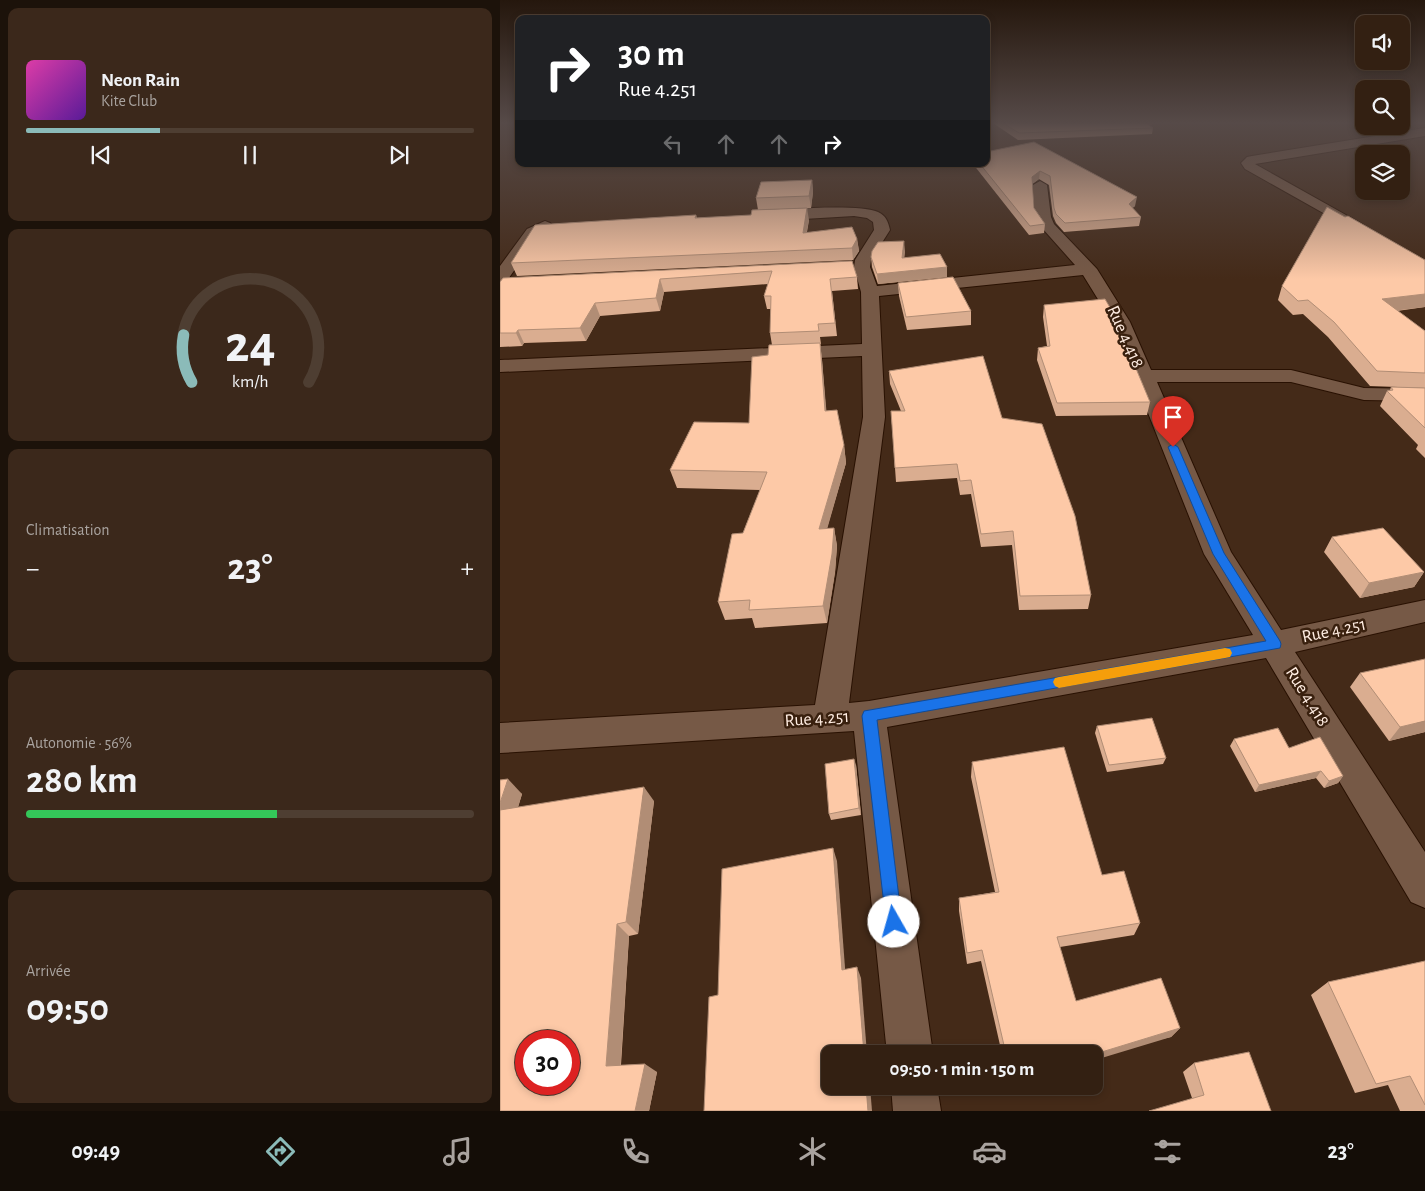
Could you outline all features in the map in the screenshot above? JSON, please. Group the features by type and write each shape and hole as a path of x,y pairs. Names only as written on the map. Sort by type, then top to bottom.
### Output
{"street":[{"path":"1266,175 1366,232"},
{"name":"Rue 4.418","path":"1040,185 1043,217 1048,226 1088,269 1121,322 1218,554 1425,888"},
{"path":"750,217 854,212 871,214 880,220 882,230 863,260 852,268 870,292 874,417 830,718"},
{"path":"500,278 533,232 550,224 560,224"},
{"path":"870,292 1088,269"},
{"path":"500,284 520,283"},
{"path":"500,366 871,350"},
{"path":"1142,376 1291,376 1364,394 1425,395"},
{"name":"Rue 4.251","path":"500,738 869,716 1275,644 1425,611"},
{"path":"869,716 909,1045"},
{"path":"915,1095 917,1111"}],"building":[{"path":"989,175 1035,175 1032,177 1034,208 1045,224 1030,226"},
{"path":"1048,175 1096,175 1137,197 1129,204 1141,217 1065,223 1056,214 1054,208 1050,176"},
{"path":"812,180 809,196 756,198 761,182"},
{"path":"1327,207 1345,217 1348,216 1425,260 1425,294 1382,299 1425,331 1425,373 1377,371 1334,322 1308,300 1298,301 1282,286"},
{"path":"807,208 803,233 852,227 857,239 852,248 511,263 535,225 696,215 695,218 751,215 752,210"},
{"path":"904,241 902,258 940,254 947,267 877,274 871,257 872,251 878,242"},
{"path":"852,261 857,277 830,279 835,323 818,324 819,331 770,333 771,296 764,296 772,271 660,279 656,298 595,303 580,328 518,330 516,333 500,333 500,282 503,278"},
{"path":"953,277 971,311 906,317 898,283"},
{"path":"1105,299 1112,311 1150,402 1057,403 1038,348 1050,346 1044,305"},
{"path":"820,343 825,411 837,410 844,445 819,529 834,528 832,554 823,606 749,610 750,600 718,602 732,534 743,533 767,472 670,470 694,422 749,423 752,357 768,355 769,345"},
{"path":"983,356 1002,418 1042,424 1075,516 1091,595 1020,596 1013,531 981,534 971,480 960,481 957,464 895,468 891,411 905,411 889,371"},
{"path":"1391,387 1425,388 1425,428 1387,391 1393,390"},
{"path":"1383,528 1424,572 1369,583 1332,537"},
{"path":"1425,659 1425,721 1400,727 1360,673"},
{"path":"1152,718 1166,758 1109,765 1097,726"},
{"path":"1278,728 1289,748 1320,737 1343,776 1329,781 1321,771 1259,785 1234,739"},
{"path":"1064,747 1102,875 1124,871 1140,923 1057,937 1076,1001 1161,978 1180,1028 1103,1052 1103,1045 1004,1045 982,950 967,953 959,898 999,892 972,762"},
{"path":"854,759 859,808 829,814 825,764"},
{"path":"508,779 500,803 500,780"},
{"path":"644,787 626,922 617,924 606,1066 645,1064 635,1111 500,1111 500,810"},
{"path":"833,848 842,970 857,967 863,1045 821,1045 821,1095 867,1095 868,1111 704,1111 709,997 718,995 722,869"},
{"path":"1425,961 1425,1105 1410,1076 1376,1084 1328,982"},
{"path":"1249,1052 1271,1111 1149,1111 1204,1095 1194,1063"}],"slow traffic":[{"path":"1059,682 1225,653"}],"route":[{"path":"894,922 869,716 1275,644 1218,554 1173,447"}]}
